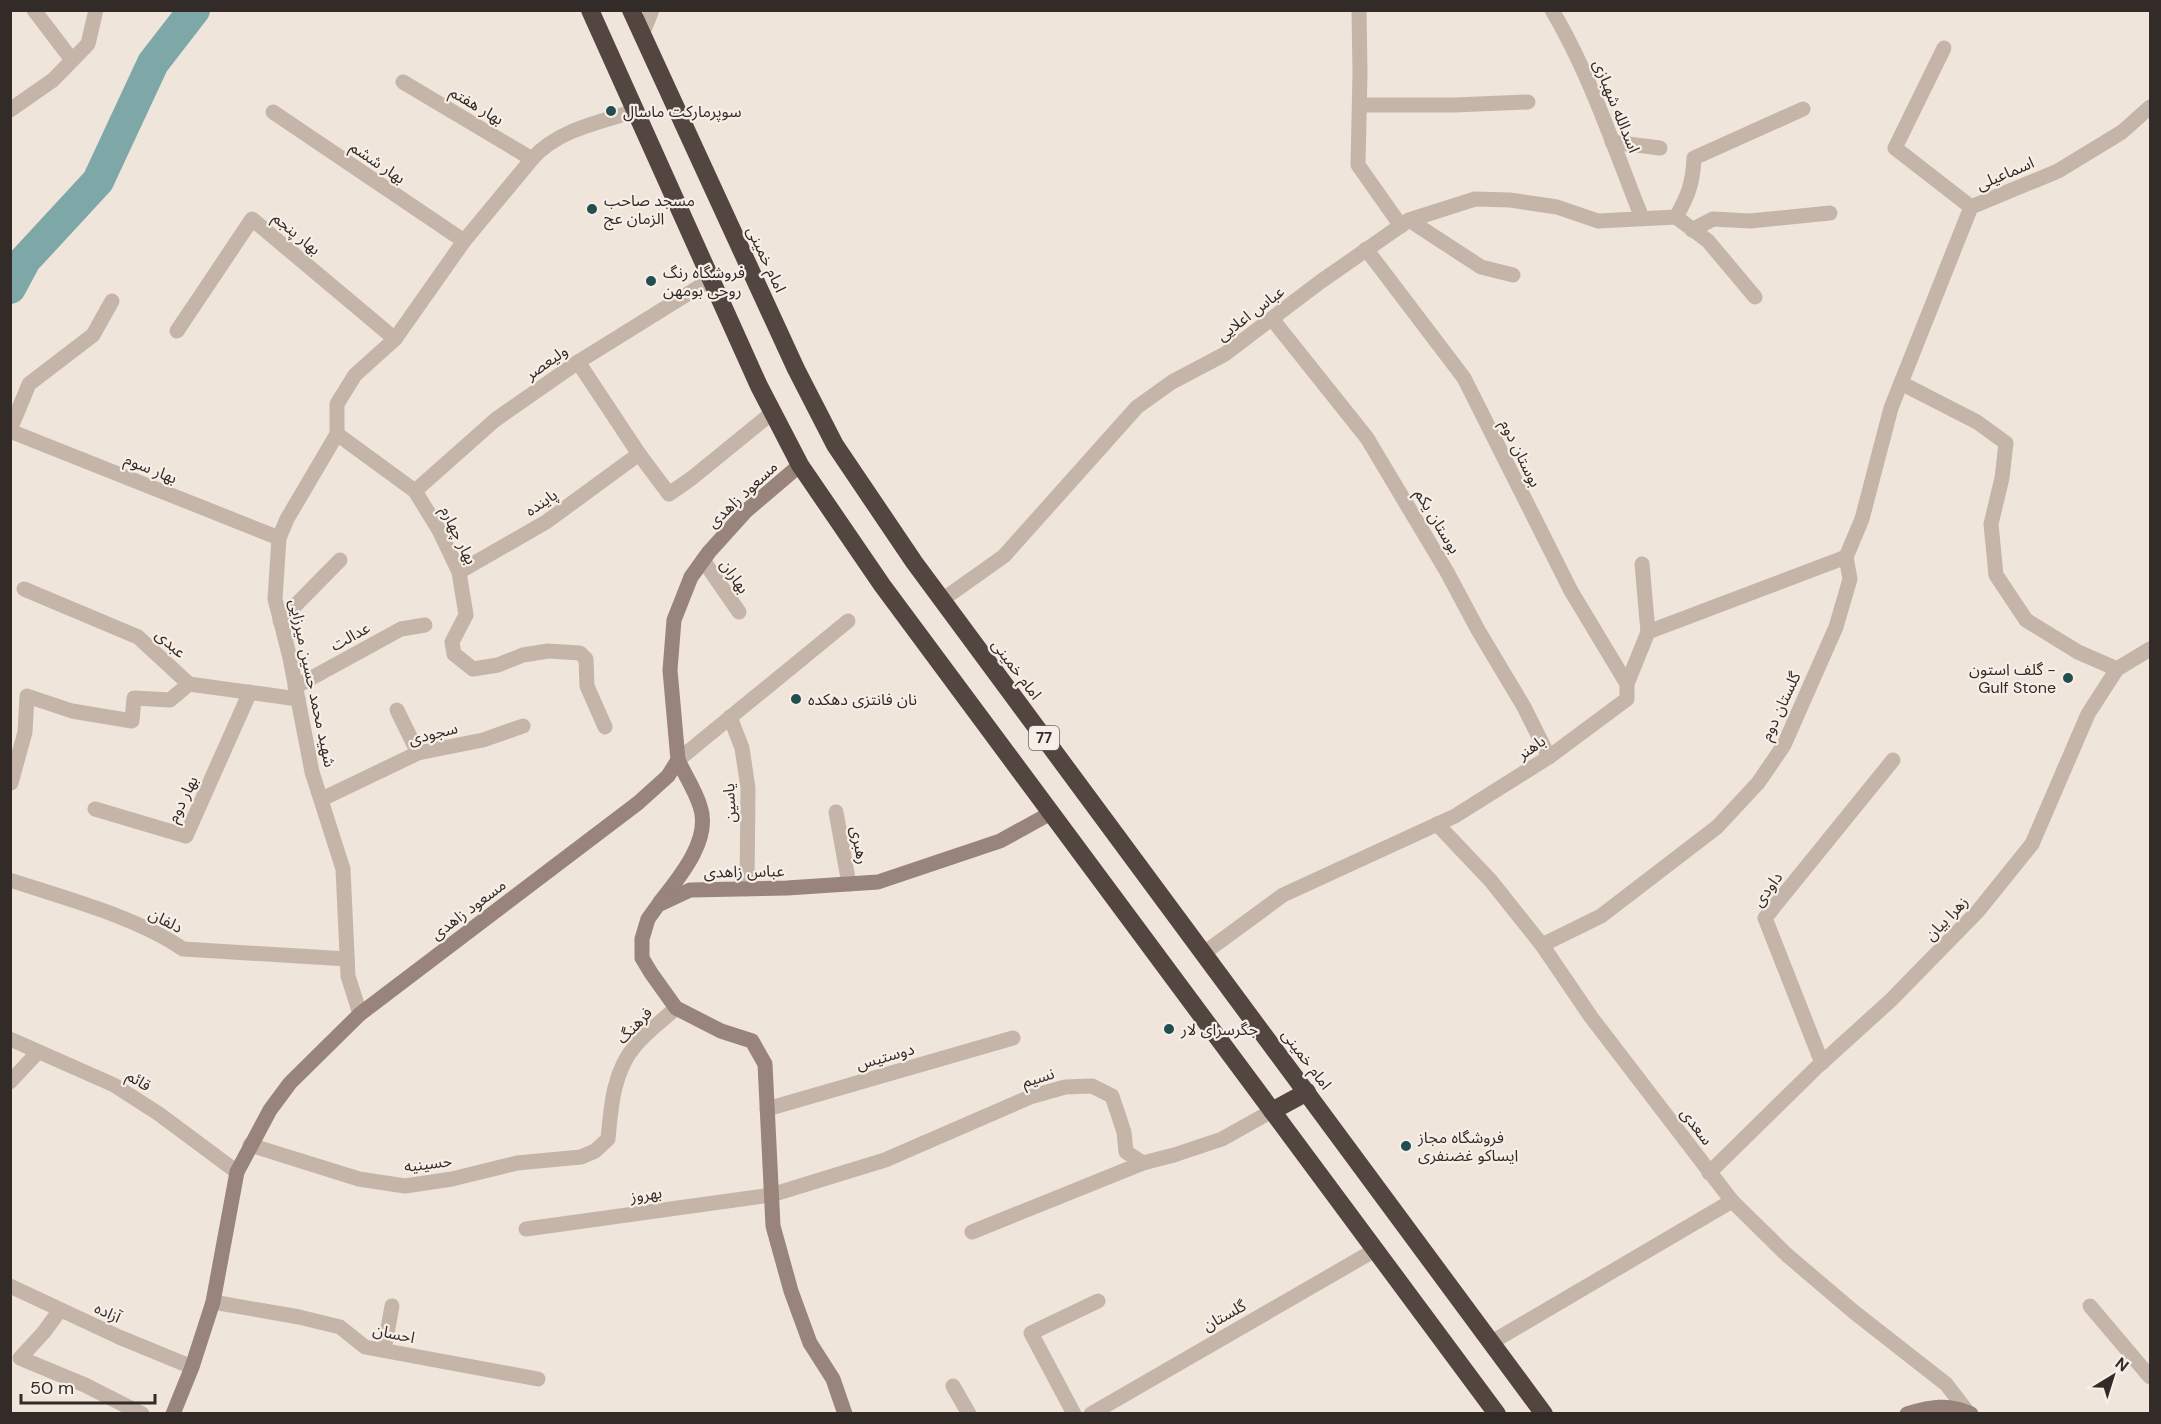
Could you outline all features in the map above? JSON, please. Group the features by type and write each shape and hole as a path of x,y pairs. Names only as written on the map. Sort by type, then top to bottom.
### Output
{"highway":[{"name":"77","path":"590,10 710,280 800,465 882,585 1497,1413"},
{"name":"امام خمینی","path":"631,10 796,369 835,445 942,600 1544,1413"},
{"path":"1272,1111 1307,1092"}],"street":[{"path":"34,10 72,60"},
{"path":"10,110 53,80 88,44 96,10"},
{"path":"642,35 652,10"},
{"path":"1359,10 1358,165 1405,223 1481,267 1513,275"},
{"name":"اسدالله شهبازی","path":"1552,10 1566,33 1591,85 1642,218"},
{"path":"1944,48 1895,148 1971,207"},
{"name":"بهار هفتم","path":"403,82 532,159"},
{"path":"1360,105 1528,102"},
{"name":"اسماعیلی","path":"1901,383 1971,207 2058,171 2122,132 2151,107"},
{"path":"1755,297 1708,241 1676,218 1688,196 1693,177 1694,158 1803,109"},
{"path":"337,434 337,404 355,375 395,339 464,241 538,151 574,130 635,111"},
{"name":"بهار ششم","path":"273,112 464,241"},
{"path":"1612,142 1660,148"},
{"name":"عباس اعلایی","path":"942,600 1004,556 1137,407 1172,382 1225,354 1366,249 1405,223 1475,199 1510,200 1557,207 1598,221 1676,218"},
{"path":"1692,230 1713,219 1750,221 1830,213"},
{"name":"بهار پنجم","path":"177,331 252,219 395,339"},
{"name":"بوستان دوم","path":"1366,249 1464,378 1571,591 1627,684"},
{"name":"ولیعصر","path":"415,491 495,420 578,362 710,280"},
{"path":"10,431 29,384 93,335 112,301"},
{"name":"بوستان یکم","path":"1272,320 1367,438 1447,572 1550,757"},
{"path":"578,362 639,454 669,494 773,412"},
{"path":"1901,383 1977,422 2006,443 2002,478 1991,524 1996,575 2025,620 2078,652 2117,669"},
{"name":"گلستان دوم","path":"1542,945 1601,916 1717,827 1758,783 1784,745 1836,627 1850,579 1846,557 1862,519 1891,408 1901,383"},
{"name":"بهار سوم","path":"10,431 279,538"},
{"name":"بهار چهارم","path":"337,434 415,491 439,530 459,572 466,615 452,642 454,654 473,669 498,665 524,655 548,651 580,653 586,659 587,686 605,727"},
{"name":"شهید محمد حسین میرزایی","path":"337,434 287,519 279,538 275,599 297,693 312,772 343,869 348,976 360,1014"},
{"name":"پاینده","path":"459,572 546,522 639,454"},
{"name":"مسعود زاهدی","path":"173,1413 192,1367 213,1302 237,1172 270,1110 290,1083 360,1014 638,803 668,776 678,760 670,670 674,620 691,577 746,511 800,465"},
{"path":"1642,564 1648,632 1846,557"},
{"path":"280,621 340,560"},
{"name":"بهاران","path":"703,560 739,612"},
{"name":"عبدی","path":"24,589 138,637 189,684"},
{"path":"845,1413 833,1379 810,1343 791,1291 773,1226 765,1064 752,1041 721,1031 676,1008 642,958 642,939 648,919 675,882 697,845 702,827 701,808 678,760 848,621"},
{"name":"عدالت","path":"297,693 401,629 425,625"},
{"name":"باهنر","path":"1204,952 1283,895 1455,816 1550,757 1627,699 1627,684 1648,632"},
{"name":"زهرا بیان","path":"1709,1173 1822,1063 1891,1000 1978,911 2032,844 2088,714 2117,669 2151,649"},
{"path":"11,783 25,732 27,696 72,711 132,721 134,698 170,700 189,684 250,692 297,693"},
{"name":"بهار دوم","path":"95,809 186,836 250,692"},
{"path":"397,711 418,753"},
{"name":"یاسین","path":"730,717 742,748 748,788 747,889"},
{"name":"سجودی","path":"322,799 418,753 483,740 524,726"},
{"name":"داودی","path":"1822,1063 1765,918 1893,760"},
{"name":"رهبری","path":"836,812 849,885"},
{"name":"عباس زاهدی","path":"658,905 690,890 878,882 1000,841 1051,813"},
{"name":"سعدی","path":"1437,824 1491,881 1542,945 1591,1017 1732,1201 1787,1255 1946,1384 1967,1413"},
{"name":"دلفان","path":"10,880 80,903 161,934 183,949 347,958"},
{"name":"فرهنگ","path":"608,1139 612,1102 621,1067 634,1046 676,1008"},
{"name":"دوستیس","path":"767,1109 1013,1038"},
{"name":"قائم","path":"10,1039 114,1085 159,1114 237,1172"},
{"path":"10,1082 38,1052"},
{"name":"نسیم","path":"771,1195 885,1160 1030,1097 1065,1088 1092,1086 1112,1096 1124,1132 1126,1152 1143,1163"},
{"path":"972,1232 1143,1163 1222,1139 1272,1111"},
{"name":"حسینیه","path":"250,1145 359,1179 405,1186 452,1179 517,1163 581,1157 595,1151 608,1139"},
{"name":"بهروز","path":"526,1229 771,1195"},
{"path":"1492,1342 1732,1201"},
{"name":"گلستان","path":"1091,1413 1375,1250"},
{"name":"آزاده","path":"10,1286 119,1337 192,1367"},
{"path":"1074,1413 1031,1333 1098,1301"},
{"name":"احسان","path":"213,1302 299,1317 340,1327 365,1347 538,1379"},
{"path":"384,1350 392,1306"},
{"path":"2090,1306 2151,1377"},
{"path":"60,1310 20,1358 142,1413"},
{"path":"953,1386 969,1413"},
{"path":"1907,1413 1927,1407 1941,1406 1967,1413"}],"waterway":[{"path":"10,288 25,260 98,181 153,63 194,10"}],"place":[{"name":"سوپرمارکت ماسال","path":"611,111"},
{"name":"مسجد صاحب الزمان عج","path":"592,209"},
{"name":"فروشگاه رنگ روحی بومهن","path":"651,281"},
{"name":"گلف استون - Gulf Stone","path":"2068,678"},
{"name":"نان فانتزی دهکده","path":"796,699"},
{"name":"جگرسرای لار","path":"1169,1029"},
{"name":"فروشگاه مجاز ایساکو غضنفری","path":"1406,1146"}]}
